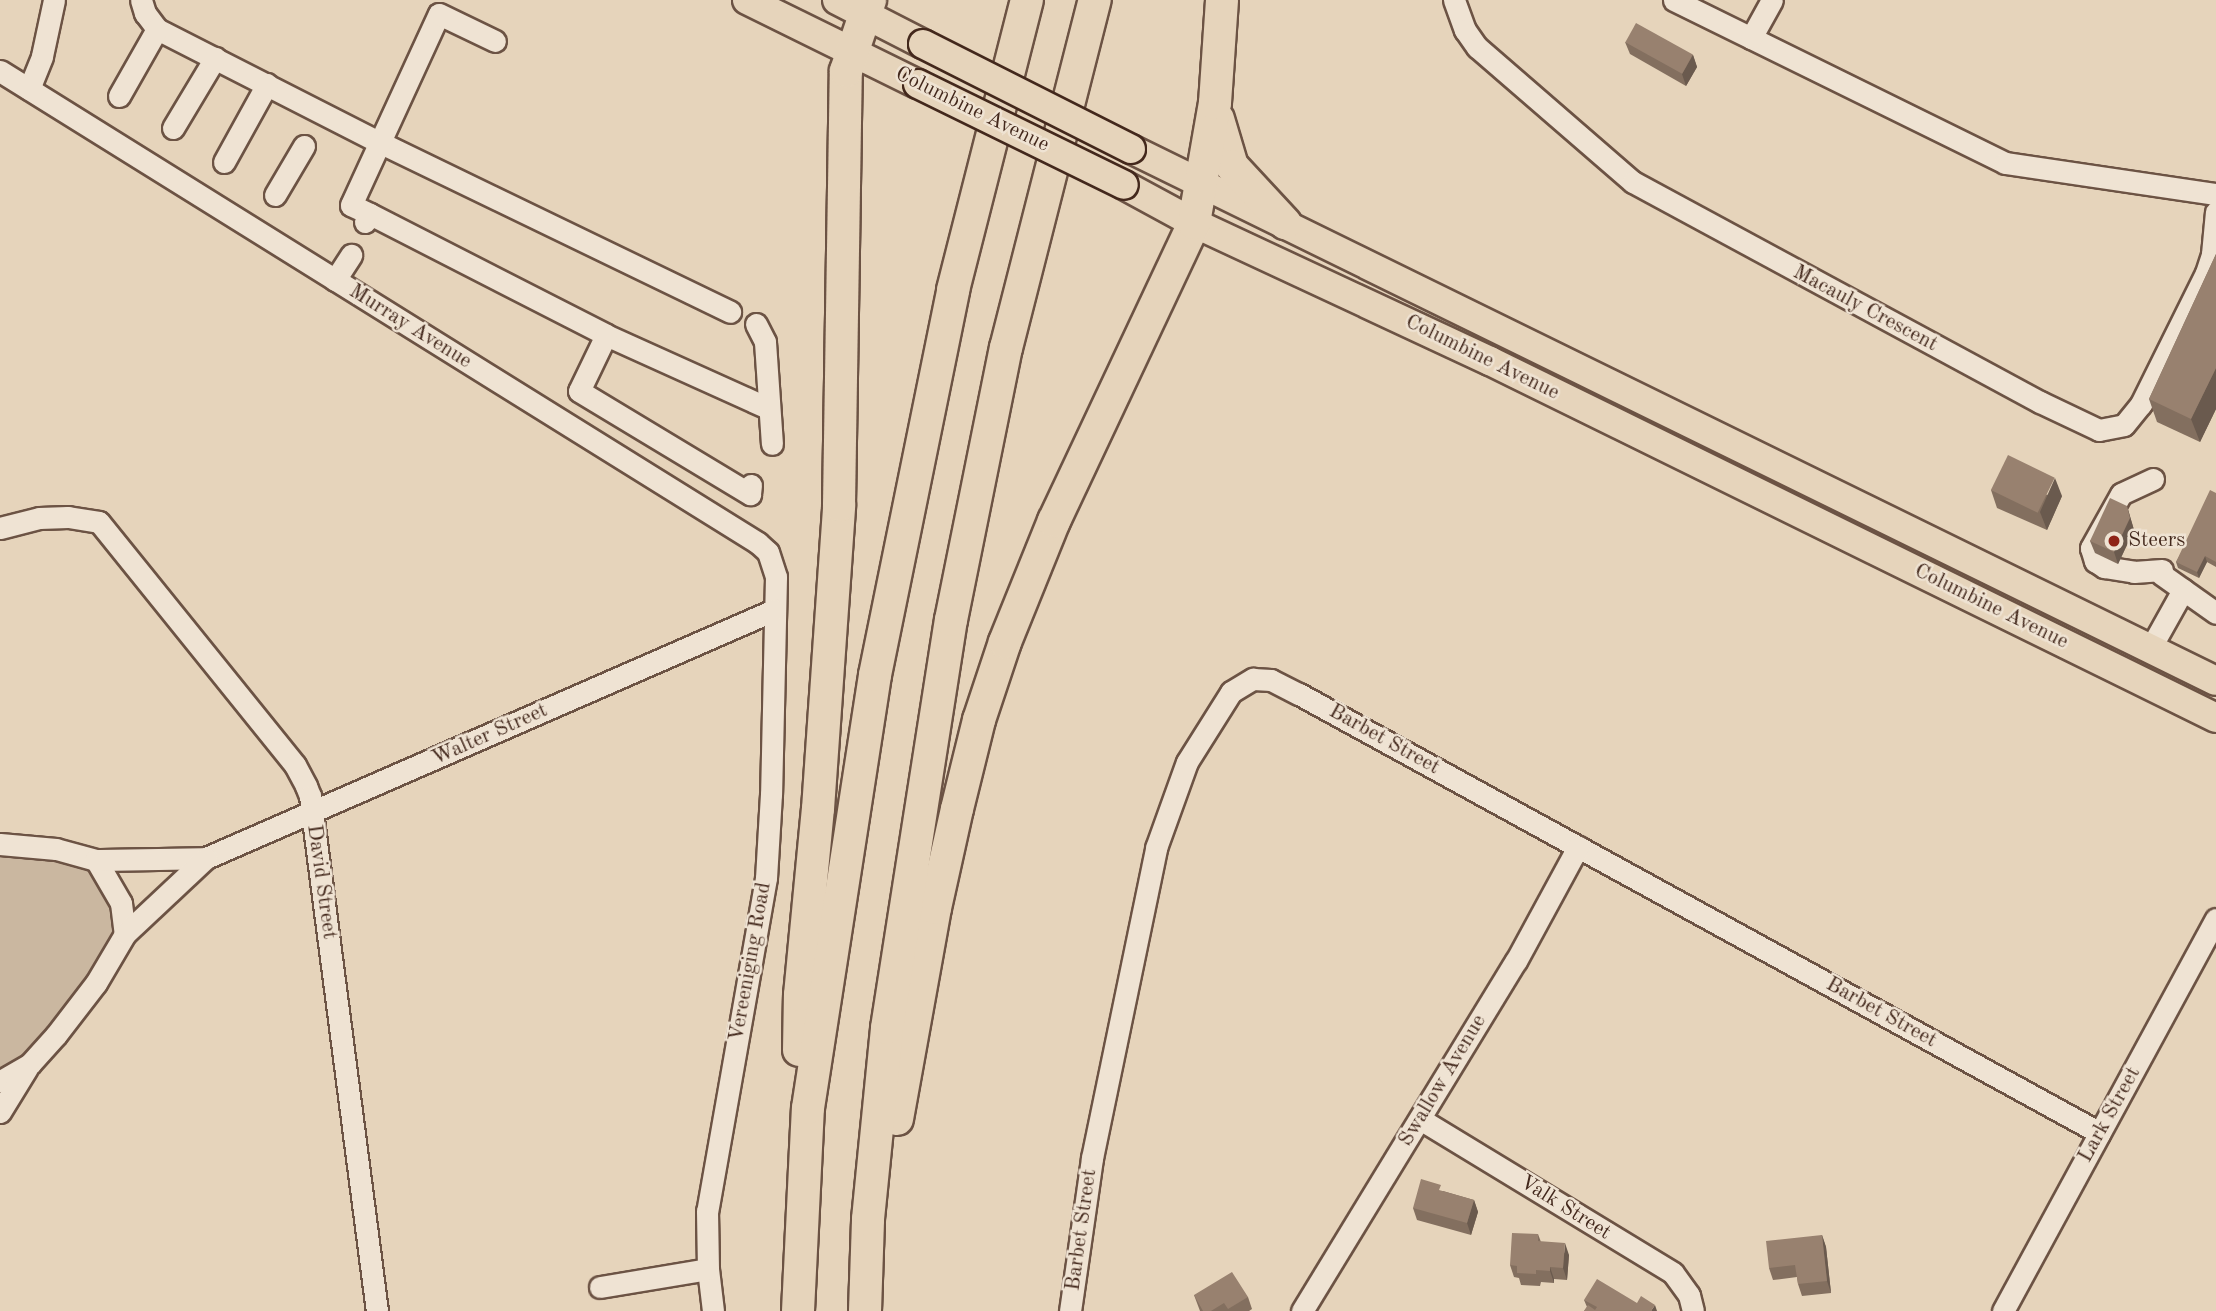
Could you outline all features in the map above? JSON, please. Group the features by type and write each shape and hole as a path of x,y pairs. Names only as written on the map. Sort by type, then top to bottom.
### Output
{"highway":[{"path":"798,1311 808,1108 843,867 900,540 956,276 1027,0"},
{"path":"865,1311 868,1219 887,1028 951,620 1006,348 1095,0"},
{"path":"868,1219 894,1133 935,908 957,809 979,720 1004,642 1054,521 1194,223 1215,103 1222,0"},
{"path":"808,1108 799,1049 800,995 818,809 839,505 846,71 852,50 857,4"},
{"path":"1215,103 1225,151 1232,166 1285,223"}],"main road":[{"name":"Columbine Avenue","path":"747,0 1124,185 1194,223 1490,361 2216,718"},
{"name":"Columbine Avenue","path":"857,4 923,44 1131,149 2150,649 2203,670 2216,681"}],"street":[{"path":"29,89 42,56 54,0"},
{"path":"141,0 145,13 157,29 379,142 730,312"},
{"name":"Macauly Crescent","path":"1454,0 1465,30 1477,47 1626,177 2040,402 2099,430 2124,425 2141,404 2206,273 2212,254 2216,212"},
{"path":"1674,0 2006,163 2216,194"},
{"path":"1751,38 1772,0"},
{"path":"495,41 439,14 351,205 368,218 606,335 768,408"},
{"path":"119,96 157,29"},
{"path":"173,128 215,58"},
{"name":"Murray Avenue","path":"0,71 758,543 768,552 775,567 774,610"},
{"path":"224,162 267,84"},
{"path":"275,195 304,146"},
{"path":"335,280 351,255"},
{"path":"756,324 765,342 772,444"},
{"path":"606,335 579,391 750,494 751,485"},
{"path":"2154,479 2121,494 2091,548 2095,561 2104,567 2134,572 2161,572 2216,613"},
{"name":"David Street","path":"0,528 39,518 68,517 99,522 295,765 310,796 377,1311"},
{"path":"2150,649 2183,590"},
{"name":"Walter Street","path":"0,1081 30,1064 96,983 125,934 206,858 774,610"},
{"name":"Vereeniging Road","path":"712,1311 707,1211 765,878 771,794 774,610"},
{"name":"Barbet Street","path":"1070,1311 1093,1158 1157,848 1182,772 1231,692 1254,679 1279,683 2100,1133"},
{"name":"Walter Street","path":"0,844 55,849 96,860 206,858"},
{"name":"Swallow Avenue","path":"1301,1311 1516,961 1578,847"},
{"path":"96,860 121,903 125,934"},
{"name":"Lark Street","path":"2003,1311 2216,919"},
{"path":"0,1112 30,1064"},
{"name":"Valk Street","path":"1420,1119 1673,1273 1689,1295 1693,1311"},
{"path":"600,1287 708,1269"}],"shaded area":[{"path":"0,850 62,856 91,867 117,914 114,937 106,956 46,1034 24,1056 0,1070"}],"building":[{"path":"1636,23 1693,55 1682,74 1625,42"},
{"path":"2216,254 2216,368 2191,419 2149,399"},
{"path":"2008,455 2055,478 2038,513 1991,490"},
{"path":"2210,490 2216,493 2216,562 2205,556 2197,572 2176,562"},
{"path":"2110,498 2127,506 2130,518 2114,552 2090,541"},
{"path":"1421,1179 1441,1185 1439,1190 1474,1200 1467,1223 1413,1208"},
{"path":"1512,1233 1538,1234 1538,1241 1565,1243 1563,1268 1536,1270 1536,1274 1517,1273 1517,1266 1510,1265"},
{"path":"1822,1235 1827,1281 1798,1284 1795,1265 1769,1268 1766,1241"},
{"path":"1232,1272 1248,1297 1228,1309 1224,1303 1211,1311 1203,1311 1194,1295"},
{"path":"1597,1279 1637,1303 1641,1296 1655,1305 1651,1311 1584,1311 1588,1305 1595,1310 1597,1307 1584,1300"}],"place":[{"name":"Steers","path":"2114,541"}]}
